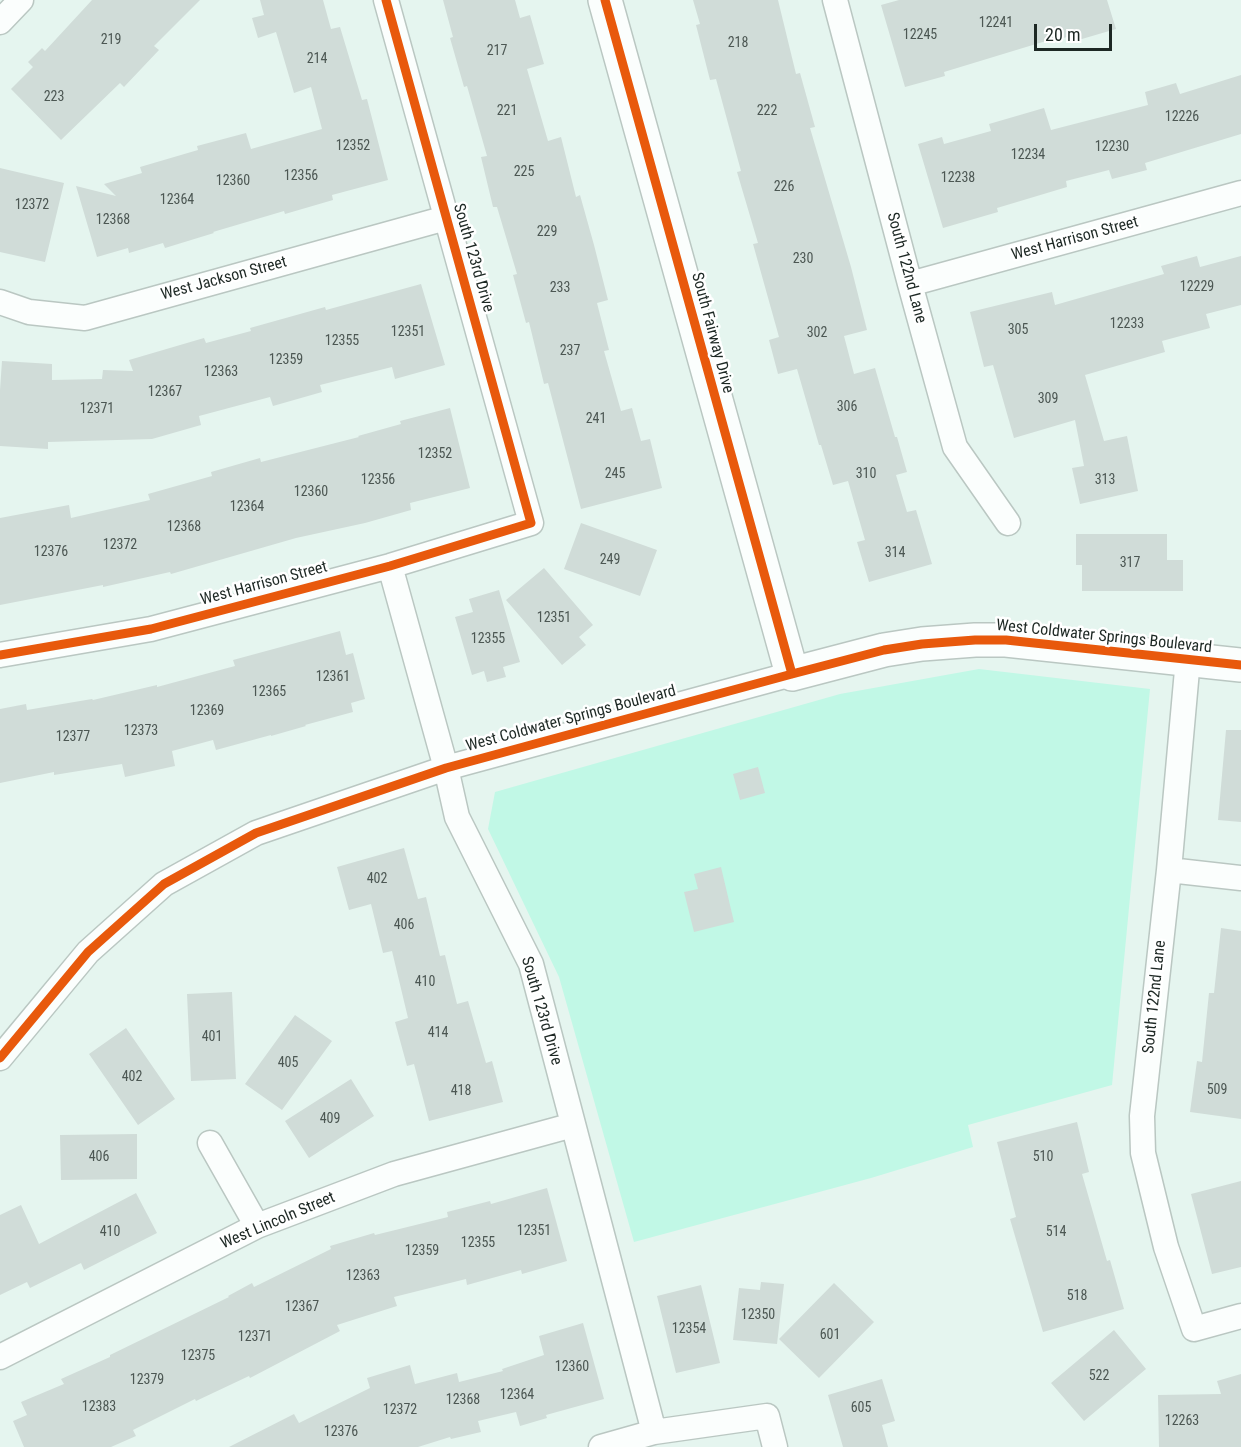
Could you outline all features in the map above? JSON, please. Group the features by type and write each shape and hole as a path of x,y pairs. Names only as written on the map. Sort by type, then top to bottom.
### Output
{"street":[{"path":"0,22 21,0"},
{"name":"South 123rd Drive","path":"386,0 531,523"},
{"name":"South Fairway Drive","path":"605,0 792,674"},
{"name":"South 122nd Lane","path":"836,0 955,447 1008,523"},
{"name":"West Harrison Street","path":"910,284 1241,193"},
{"name":"West Jackson Street","path":"0,302 28,312 85,318 446,218"},
{"name":"West Harrison Street","path":"0,655 151,629 390,566 531,523"},
{"name":"South 123rd Drive","path":"390,566 446,768 457,817 531,964 654,1432"},
{"name":"West Coldwater Springs Boulevard","path":"0,1058 88,952 164,884 256,833 446,768 884,650 922,644 1006,640 1241,665"},
{"name":"South 122nd Lane","path":"1188,659 1169,870 1142,1116 1143,1154 1166,1247 1194,1329 1241,1316"},
{"path":"1169,870 1241,878"},
{"name":"West Lincoln Street","path":"0,1357 257,1227 394,1174 573,1125"},
{"path":"210,1143 257,1227"},
{"path":"601,1447 654,1432 767,1416 775,1447"}],"green space":[{"path":"979,669 1150,689 1112,1085 968,1125 973,1147 871,1178 634,1242 559,977 488,829 495,792 840,694"}],"building":[{"path":"92,0 200,0 154,46 159,50 124,87 120,83 61,140 11,89 33,67 28,62 42,48 45,51"},
{"path":"260,0 323,0 331,29 340,27 362,100 367,99 388,180 332,195 333,200 285,214 284,211 165,248 163,243 129,253 128,248 97,257 76,186 116,196 104,184 142,173 140,167 198,150 197,146 246,133 251,149 322,129 311,87 294,93 276,32 258,38 252,18 264,15"},
{"path":"443,0 515,0 520,18 530,15 544,64 527,69 548,141 561,137 576,197 580,195 608,300 597,303 609,350 604,351 621,411 632,408 641,441 650,439 662,488 581,509 548,383 544,384 529,322 526,323 513,275 517,274 497,207 493,207 481,157 487,156 467,86 464,87 450,38 453,37"},
{"path":"693,0 778,0 796,74 800,73 815,127 810,128 867,330 844,336 854,374 875,368 907,472 896,475 907,512 916,510 932,564 869,582 857,542 865,540 848,481 833,485 797,369 778,374 769,340 779,337 753,244 758,243 737,172 741,171 716,79 710,80 696,25 700,24"},
{"path":"899,0 1107,0 1116,29 1075,41 1074,35 1060,39 1059,37 944,72 945,76 905,87 881,5"},
{"path":"1241,75 1241,134 1145,163 1147,170 1112,179 1109,170 1066,181 1067,187 997,208 998,212 943,228 918,144 942,137 944,144 991,131 989,124 1044,108 1051,130 1148,105 1145,92 1176,83 1180,94"},
{"path":"0,168 64,183 45,262 0,252"},
{"path":"1197,256 1200,267 1241,256 1241,305 1206,314 1210,328 1162,341 1165,352 1085,375 1104,441 1127,436 1138,491 1080,504 1072,468 1084,466 1075,420 1014,438 993,365 984,367 970,312 1052,292 1055,305 1164,274 1161,266"},
{"path":"421,284 445,365 395,379 392,367 320,385 322,392 273,406 270,397 199,416 201,425 152,439 48,442 48,449 0,446 2,361 52,364 52,380 102,379 103,370 133,371 129,360 204,338 206,343 325,307 326,310"},
{"path":"450,408 470,488 410,503 411,510 296,538 171,574 170,572 103,587 103,585 0,605 0,518 69,505 71,518 150,500 148,494 212,476 211,472 260,458 261,462 359,437 401,424 400,421"},
{"path":"581,523 657,550 640,596 564,569"},
{"path":"1076,534 1167,534 1167,560 1183,560 1183,591 1082,591 1082,565 1076,565"},
{"path":"544,568 593,625 579,637 586,645 562,665 506,600"},
{"path":"499,590 520,662 503,667 506,677 487,682 484,671 472,675 455,617 473,612 469,599"},
{"path":"340,631 346,655 353,653 365,699 351,703 353,712 216,750 213,740 172,751 175,766 125,777 122,764 54,775 54,772 0,783 0,709 26,704 27,710 93,700 157,685 157,687 235,666 233,660"},
{"path":"1226,730 1241,730 1241,822 1218,820"},
{"path":"758,767 765,793 740,800 733,774"},
{"path":"404,848 418,899 426,897 440,956 445,955 457,1004 468,1001 486,1063 492,1061 503,1102 429,1121 414,1064 407,1066 395,1022 408,1018 392,951 383,953 371,904 349,910 337,867"},
{"path":"721,867 734,922 694,932 684,892 698,889 694,874"},
{"path":"1221,928 1241,931 1241,1119 1190,1112 1197,1061 1202,1062 1209,993 1214,993"},
{"path":"232,992 236,1079 191,1081 187,994"},
{"path":"295,1015 332,1041 282,1110 245,1084"},
{"path":"126,1028 175,1099 138,1125 89,1054"},
{"path":"351,1079 374,1116 309,1158 285,1121"},
{"path":"1077,1122 1089,1172 1082,1174 1107,1261 1110,1260 1124,1309 1043,1332 1010,1219 1016,1217 997,1142"},
{"path":"137,1134 137,1179 61,1180 60,1135"},
{"path":"1241,1181 1241,1267 1212,1274 1191,1194"},
{"path":"547,1188 567,1261 522,1274 521,1270 467,1285 466,1279 394,1297 397,1306 337,1325 340,1331 250,1378 249,1376 196,1401 195,1399 133,1430 136,1436 111,1447 24,1447 13,1421 27,1415 21,1402 64,1384 61,1379 110,1357 252,1283 254,1287 331,1249 330,1246 374,1233 375,1235 448,1217 447,1212 490,1201 491,1204"},
{"path":"136,1193 157,1233 84,1270 81,1263 30,1288 27,1282 0,1295 0,1215 21,1205 39,1244"},
{"path":"761,1282 784,1284 777,1344 733,1340 739,1288 760,1290"},
{"path":"834,1283 874,1322 819,1378 779,1339"},
{"path":"701,1285 720,1363 676,1373 657,1296"},
{"path":"583,1323 604,1399 546,1415 547,1418 520,1426 516,1412 478,1421 481,1432 451,1439 450,1437 418,1447 229,1447 294,1414 299,1423 370,1388 367,1378 410,1365 415,1384 457,1373 459,1382 503,1371 502,1369 544,1355 539,1336"},
{"path":"1114,1330 1146,1369 1084,1421 1051,1383"},
{"path":"1241,1374 1241,1447 1159,1447 1158,1395 1221,1394 1217,1381"},
{"path":"882,1379 895,1421 882,1425 888,1447 843,1447 828,1395"}],"cycle path":[{"path":"0,655 151,629 390,566 531,523 386,0"},
{"path":"605,0 792,674"},
{"path":"0,1058 88,952 164,884 256,833 446,768 884,650 922,644 1006,640 1241,665"}]}
